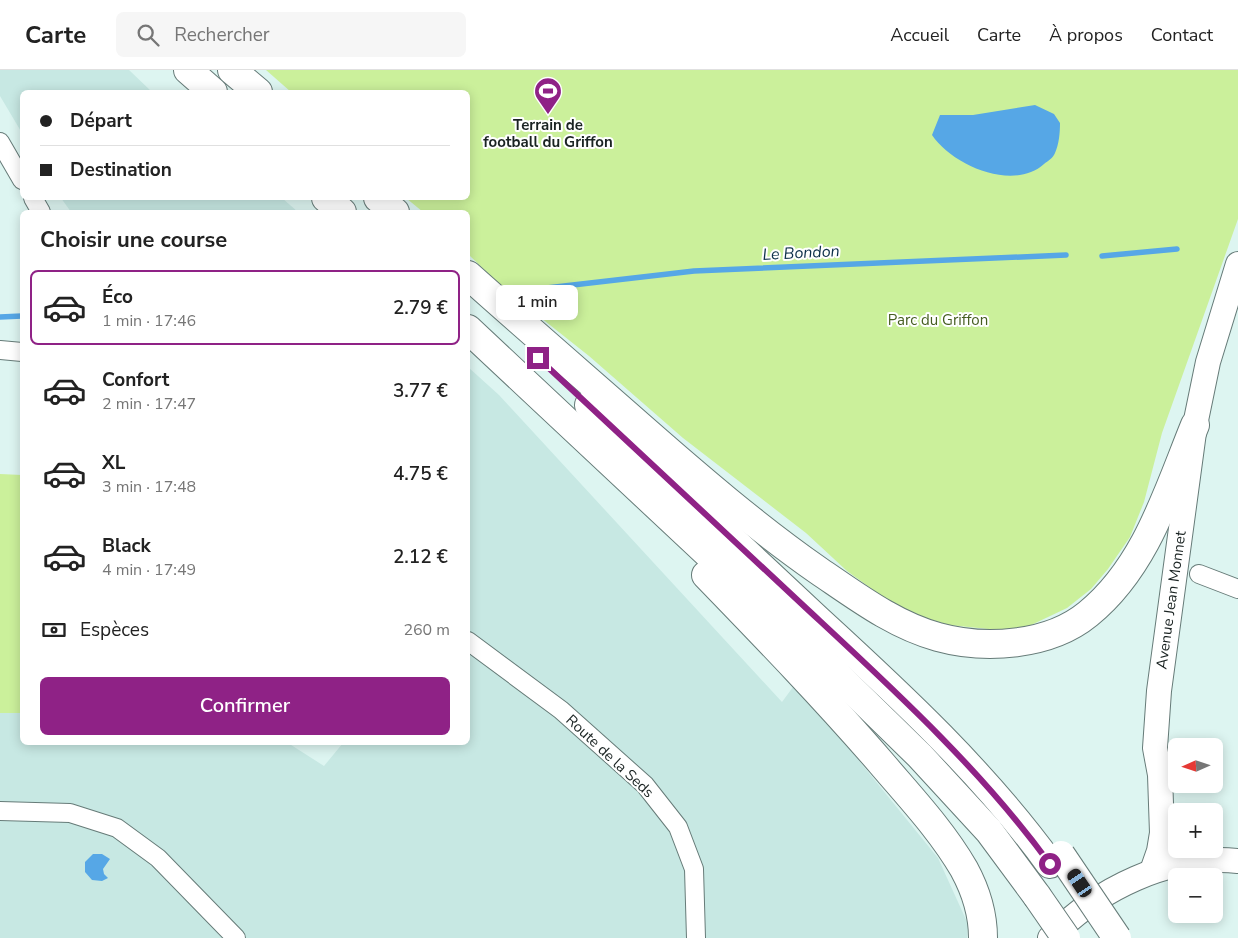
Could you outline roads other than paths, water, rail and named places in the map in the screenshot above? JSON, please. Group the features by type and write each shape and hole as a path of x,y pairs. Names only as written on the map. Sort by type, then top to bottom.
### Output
{"highway":[{"path":"188,70 211,90"},
{"path":"232,70 255,90"},
{"path":"328,200 340,210"},
{"path":"370,200 382,210"},
{"path":"380,200 393,210"},
{"path":"470,278 716,493 776,540 858,598 890,617 937,636 964,642 1002,643 1033,639 1072,625 1088,615 1127,574 1140,552 1195,425"},
{"path":"470,293 846,645 920,703 951,732 1001,783 1056,859 1117,938"},
{"path":"470,331 832,670 920,756 989,831 1066,938"},
{"path":"470,336 800,670 914,801 964,870 978,899 983,921 983,938"},
{"path":"1056,859 1100,938"},
{"path":"1032,890 1059,938"}],"street":[{"path":"0,142 20,177"},
{"name":"Avenue Jean Monnet","path":"1152,871 1159,851 1162,833 1160,774 1155,748 1159,691 1195,425 1208,362 1236,271"},
{"name":"Avenue Jean Monnet","path":"1195,425 1238,318"},
{"path":"0,350 20,352"},
{"path":"1199,574 1238,590"},
{"name":"Route de la Seds","path":"470,642 561,710 645,785 678,827 694,869 696,938"},
{"name":"Avenue Jean Monnet","path":"1160,774 1175,803"},
{"path":"0,810 70,813 117,828 158,858 236,938"},
{"path":"1050,938 1065,923 1103,897 1152,871 1183,862 1210,858"}],"water":[{"path":"1035,105 1054,114 1060,123 1060,131 1053,156 1031,172 1016,176 984,171 968,165 954,156 941,146 932,135 940,115 973,115"},
{"path":"93,854 102,854 110,859 103,869 104,874 108,878 102,881 92,880 85,872 85,862"}],"waterway":[{"name":"Le Bondon","path":"1102,256 1177,249"},
{"name":"Le Bondon","path":"538,289 694,271 1066,255"},
{"name":"Le Bondon","path":"0,317 20,316"}],"place":[{"name":"Terrain de football du Griffon","path":"548,115"}],"park label":[{"name":"Parc du Griffon","path":"938,320"}]}
